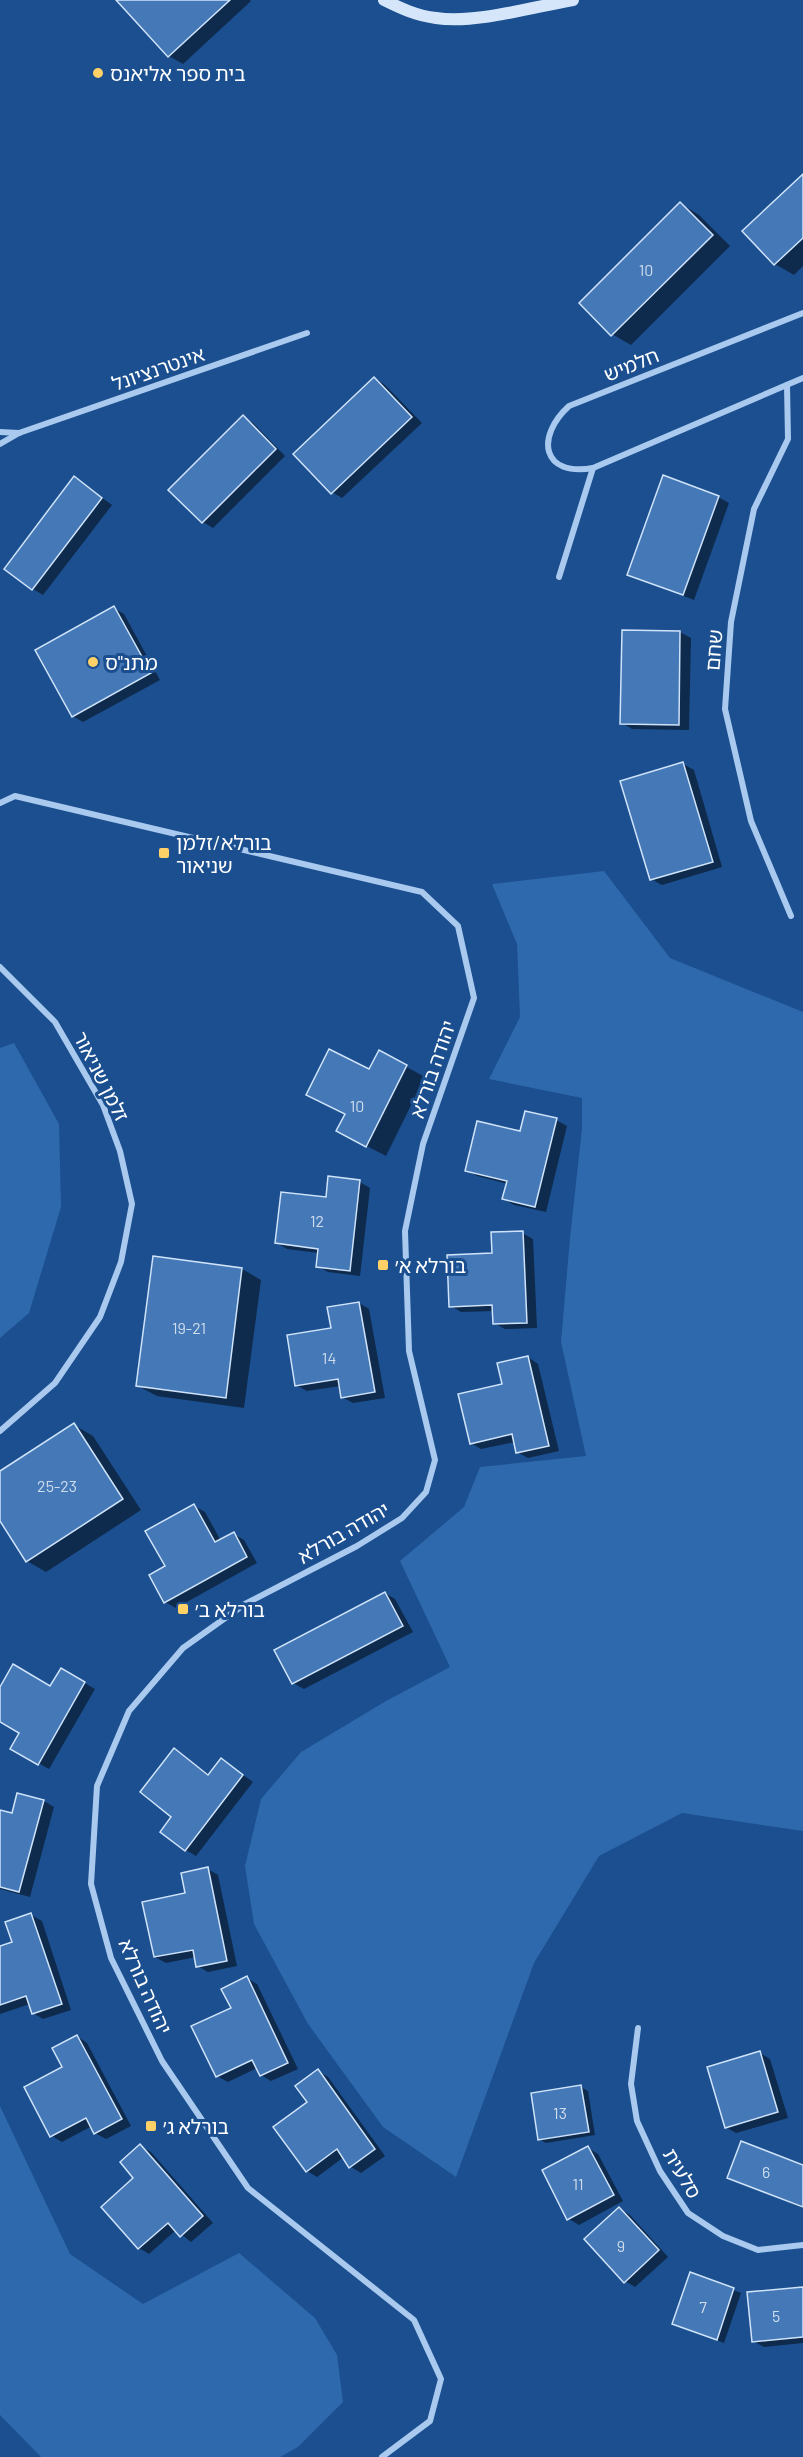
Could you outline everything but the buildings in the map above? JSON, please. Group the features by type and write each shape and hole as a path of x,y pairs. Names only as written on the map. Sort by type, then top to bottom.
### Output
{"street":[{"path":"384,0 404,10 436,18 474,18 573,0"},
{"name":"חלמיש","path":"803,313 569,406 556,418 549,431 547,444 550,454 557,463 567,469 593,468 803,378"},
{"name":"אינטרנציונל","path":"0,444 20,433 307,333"},
{"name":"שחם","path":"788,385 788,439 754,509 731,622 724,709 751,821 791,916"},
{"name":"אינטרנציונל","path":"0,432 20,433"},
{"path":"559,577 593,468"},
{"name":"יהודה בורלא","path":"0,803 15,796 422,892 458,926 474,998 423,1144 405,1231 409,1351 435,1460 426,1492 402,1518 357,1546 245,1604 183,1648 129,1711 98,1786 91,1884 111,1958 162,2061 248,2188 414,2320 441,2379 430,2421 382,2457"},
{"name":"זלמן שניאור","path":"0,967 55,1022 103,1105 120,1151 132,1204 121,1262 100,1317 55,1383 0,1431"},
{"name":"סלעית","path":"638,2028 632,2084 637,2121 660,2171 688,2213 723,2236 758,2250 803,2245"}],"shaded area":[{"path":"604,871 670,958 803,1012 803,1831 682,1813 599,1856 534,1963 456,2177 383,2127 308,2024 254,1924 245,1866 261,1799 301,1752 386,1701 450,1667 400,1561 464,1507 480,1467 586,1456 561,1342 582,1128 582,1098 489,1079 520,1017 517,944 492,884"},
{"path":"14,1043 59,1124 61,1207 29,1313 0,1338 0,1048"},
{"path":"0,2106 70,2254 143,2304 239,2253 315,2318 337,2355 343,2402 298,2447 280,2457 41,2457 0,2415"}],"place":[{"name":"בית ספר אליאנס","path":"98,73"},
{"name":"מתנ\"ס","path":"93,662"},
{"name":"בורלא/זלמן שניאור","path":"164,853"},
{"name":"בורלא א׳","path":"383,1265"},
{"name":"בורלא ב׳","path":"183,1609"},
{"name":"בורלא ג׳","path":"151,2126"}]}
